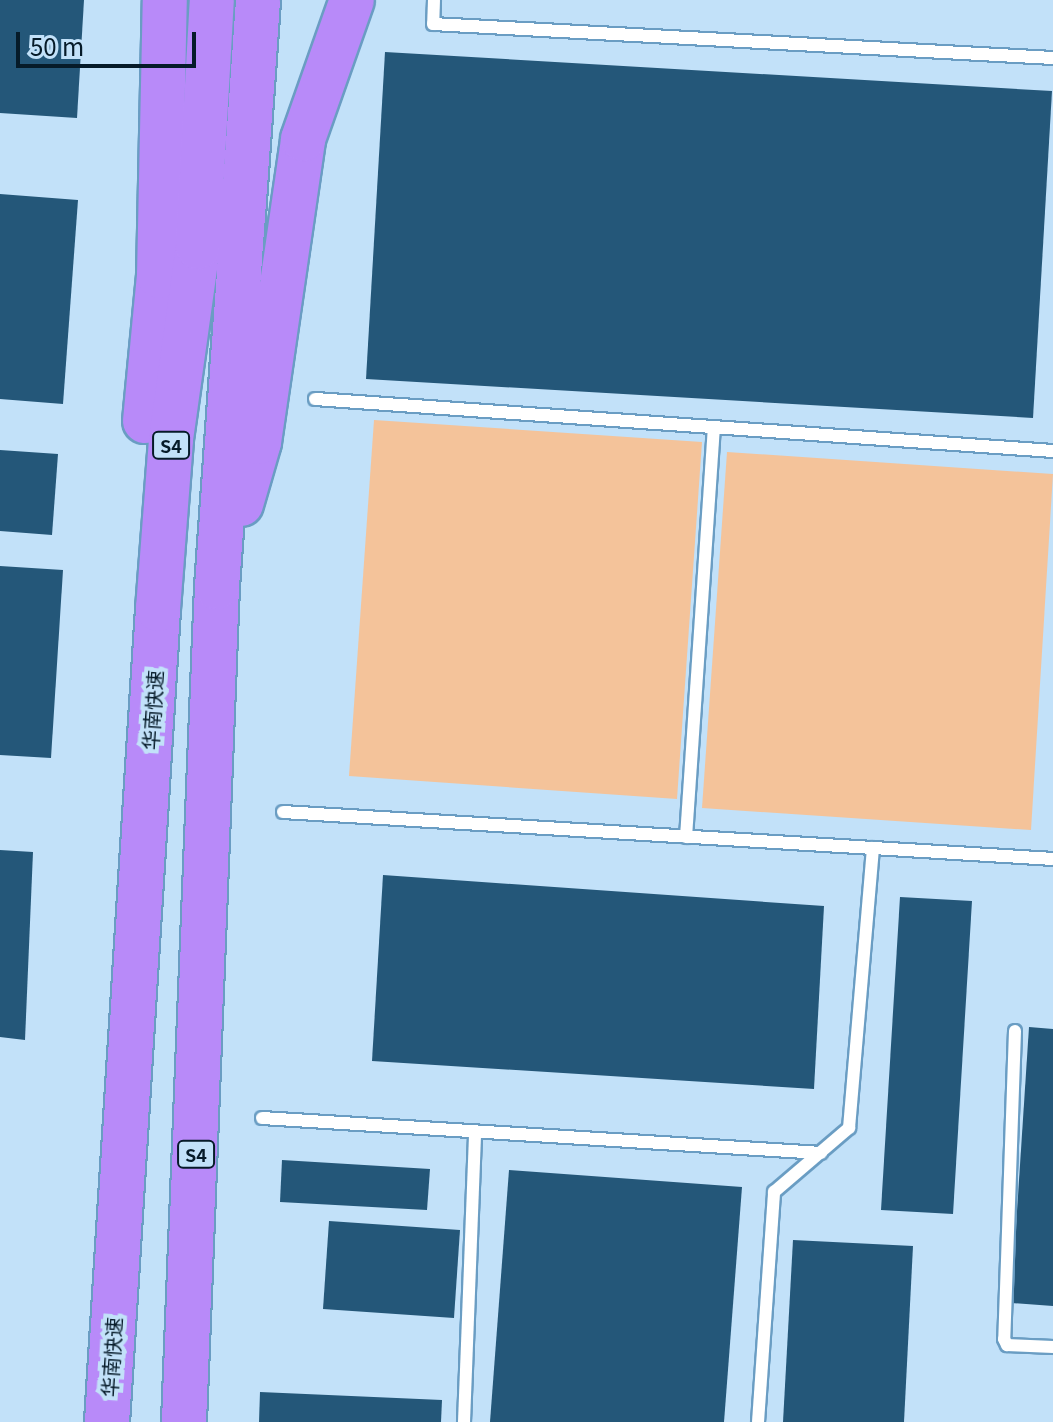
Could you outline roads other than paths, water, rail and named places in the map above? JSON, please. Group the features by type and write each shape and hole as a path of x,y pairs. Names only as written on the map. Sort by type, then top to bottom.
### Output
{"highway":[{"path":"158,609 144,438 159,276 165,0"},
{"name":"华南快速","path":"107,1422 158,609 171,439 198,247 212,0"},
{"name":"S4","path":"184,1422 217,587 258,0"},
{"path":"217,587 259,442 303,139 352,0"}],"lane":[{"path":"434,0 433,24 1053,58"},
{"path":"315,399 1053,451"},
{"path":"686,837 714,428"},
{"path":"283,812 1053,859"},
{"path":"758,1422 774,1192 849,1128 873,848"},
{"path":"1015,1031 1004,1339 1007,1345 1053,1347"},
{"path":"262,1118 821,1153"},
{"path":"464,1422 475,1131"}]}
